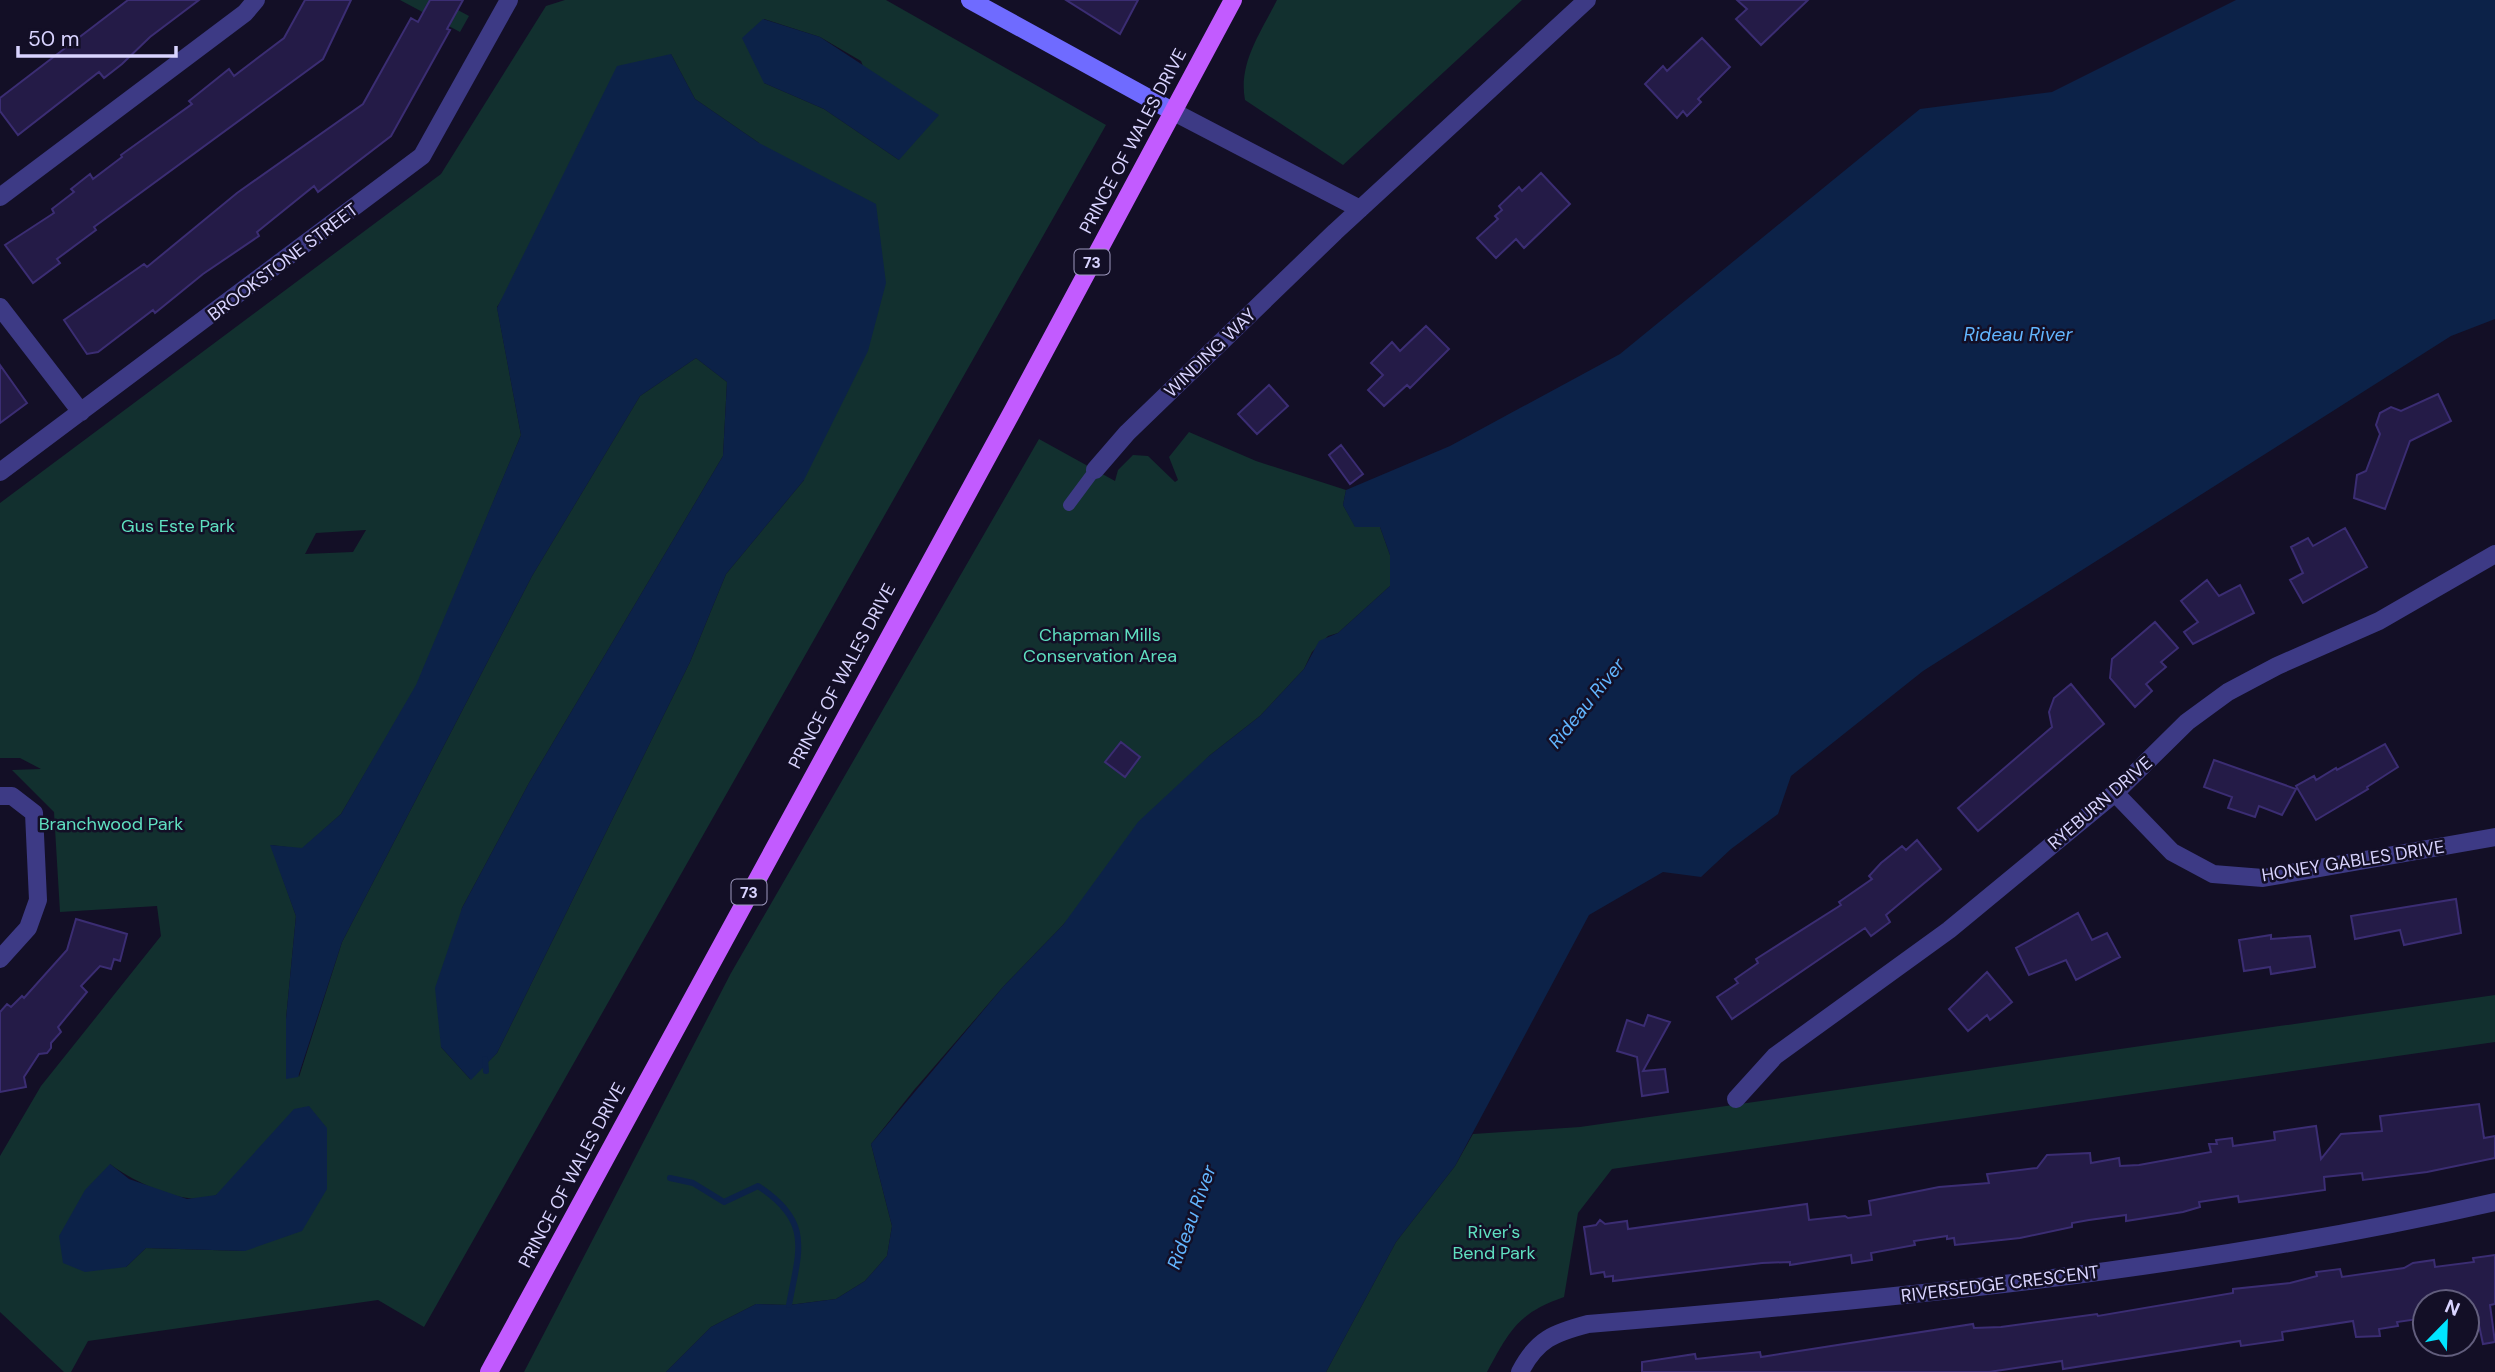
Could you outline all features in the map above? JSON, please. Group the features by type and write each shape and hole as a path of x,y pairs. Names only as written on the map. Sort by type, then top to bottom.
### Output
{"main road":[{"name":"PRINCE OF WALES DRIVE","path":"489,1372 1012,412 1233,0"}],"street":[{"path":"0,197 245,13 256,0"},
{"name":"BROOKSTONE STREET","path":"0,472 422,156 509,0"},
{"path":"970,0 1172,111 1360,209"},
{"name":"WINDING WAY","path":"1095,470 1127,433 1360,209 1587,0"},
{"path":"0,307 81,412"},
{"name":"RYEBURN DRIVE","path":"1736,1099 1775,1056 1950,930 2115,793 2188,722 2228,692 2277,666 2379,621 2495,554"},
{"name":"HONEY GABLES DRIVE","path":"2115,793 2172,852 2213,874 2263,878 2495,837"},
{"path":"0,796 12,796 34,813 38,900 28,928 0,959"},
{"name":"RIVERSEDGE CRESCENT","path":"1520,1372 1541,1343 1555,1332 1588,1324 1877,1300 2248,1252 2495,1202"}],"lane":[{"name":"WINDING WAY","path":"1069,505 1095,470"}],"green space":[{"path":"400,0 439,0 469,16 460,32"},
{"path":"565,0 886,0 1106,125 424,1327 378,1300 88,1341 71,1372 64,1372 0,1312 0,1156 41,1086 161,936 157,906 60,912 54,812 12,770 41,769 20,758 0,758 0,503 441,174 546,6","holes":["764,19 820,37 861,61 899,160 824,109 764,83","671,54 695,99 759,143 804,480 726,574 690,662 497,1053 470,1079 441,1047 462,908 529,783 723,456 727,382 696,358 640,396 532,576 342,942 299,1077 286,1019 296,916 271,845 302,849 341,814 417,685 521,435 497,307","366,530 353,552 305,554 316,533","250,1159 245,1251 146,1248 126,1267 110,1164 146,1185 176,1196 204,1198 216,1195"]},
{"path":"1277,0 1522,0 1343,165 1245,100 1245,73 1252,48"},
{"name":"Chapman Mills Conservation Area","path":"1189,432 1256,461 1346,490 1343,505 1355,526 1380,527 1390,555 1390,586 1338,633 1328,636 1312,652 1304,669 1260,716 1209,756 1063,925 1003,987 871,1144 892,1226 887,1256 865,1281 836,1299 789,1305 756,1304 711,1327 666,1372 524,1372 731,973 1039,439 1115,481 1118,470 1133,455 1148,456 1175,482 1178,480 1169,457"},
{"name":"River's Bend Park","path":"2495,995 2495,1042 1612,1169 1578,1213 1564,1297 1525,1317 1509,1334 1487,1372 1326,1372 1396,1242 1455,1166 1473,1134 1580,1127"}],"water":[{"name":"Rideau River","path":"2236,0 2495,0 2495,319 2451,336 1923,671 1791,776 1778,814 1731,849 1701,877 1663,872 1589,915 1455,1166 1396,1242 1326,1372 666,1372 711,1327 756,1304 789,1305 836,1299 865,1281 887,1256 892,1226 871,1144 1003,987 1063,925 1138,822 1209,756 1260,716 1304,669 1319,641 1338,633 1390,586 1390,555 1380,527 1355,527 1343,505 1346,490 1450,446 1620,354 1920,109 2052,92"},
{"path":"763,19 820,37 939,115 899,160 824,109 764,83 742,38"},
{"path":"671,54 695,99 759,143 876,204 886,283 868,351 804,480 726,574 690,662 497,1053 471,1080 441,1047 435,988 462,908 529,783 723,456 727,382 696,358 640,396 532,576 342,942 298,1077 286,1079 286,1019 296,916 270,845 302,848 341,814 416,685 521,435 497,308 617,66"},
{"path":"309,1106 327,1128 327,1189 302,1231 245,1251 146,1248 126,1267 85,1272 63,1263 59,1236 85,1190 110,1164 129,1179 187,1199 216,1195 294,1109"}],"building":[{"path":"128,0 199,0 150,37 104,78 99,72 18,135 0,111 0,98"},
{"path":"305,0 351,0 323,59 94,227 96,230 57,259 60,263 33,283 5,245 54,213 52,209 74,192 71,189 90,174 93,179 122,157 121,155 192,104 189,101 229,69 234,76 284,38"},
{"path":"430,0 463,0 447,29 450,30 391,136 318,192 314,186 257,232 259,236 203,274 155,313 153,310 98,352 87,354 64,320 144,264 147,267 237,193 363,104 411,18 418,22"},
{"path":"1066,0 1138,0 1120,34"},
{"path":"1737,0 1808,0 1761,45 1736,19 1747,9"},
{"path":"1702,38 1730,67 1698,99 1701,102 1687,116 1683,111 1677,118 1645,84 1663,66 1667,71"},
{"path":"1541,173 1570,204 1524,248 1516,239 1496,258 1477,238 1498,219 1495,216 1502,210 1499,206 1519,187 1522,191"},
{"path":"1426,326 1449,349 1410,388 1407,385 1384,406 1368,390 1383,375 1371,363 1392,342 1400,351"},
{"path":"0,365 27,403 0,423"},
{"path":"1269,385 1288,406 1257,434 1238,414"},
{"path":"2438,394 2451,421 2410,441 2385,509 2354,498 2357,475 2366,471 2380,434 2376,425 2380,413 2391,407 2401,411"},
{"path":"1341,445 1363,474 1350,484 1329,455"},
{"path":"2345,528 2367,567 2303,603 2290,580 2303,573 2291,547 2308,538 2313,546"},
{"path":"2207,580 2219,596 2240,585 2254,613 2193,644 2184,632 2198,622 2181,601"},
{"path":"2155,622 2178,648 2161,662 2166,667 2146,684 2152,691 2135,707 2110,678 2112,659"},
{"path":"2071,684 2104,724 1978,831 1958,808 2052,727 2049,712 2054,698"},
{"path":"1121,742 1140,757 1125,777 1105,762"},
{"path":"2385,744 2398,767 2367,787 2368,789 2316,820 2296,786 2314,776 2316,780"},
{"path":"2214,760 2296,789 2282,815 2259,806 2255,817 2228,808 2232,797 2204,787"},
{"path":"1917,840 1941,869 1886,915 1890,922 1871,936 1865,928 1732,1019 1717,997 1738,983 1735,979 1758,963 1756,959 1841,905 1839,902 1872,879 1869,876 1881,863 1902,846 1906,850"},
{"path":"2456,899 2461,933 2404,945 2400,930 2355,939 2351,916"},
{"path":"2078,913 2092,940 2107,933 2120,957 2076,980 2066,960 2029,975 2016,948"},
{"path":"76,919 127,934 120,961 114,959 111,969 100,966 81,986 87,992 58,1027 61,1032 51,1043 51,1048 47,1053 39,1054 24,1077 26,1087 0,1092 0,1012 7,1004 11,1007 22,996 24,998 67,950"},
{"path":"2271,935 2271,939 2310,936 2315,967 2271,974 2270,967 2244,971 2239,940"},
{"path":"1987,972 2012,1002 1990,1020 1987,1015 1968,1031 1949,1009"},
{"path":"1648,1015 1670,1022 1643,1071 1665,1069 1668,1092 1642,1096 1637,1057 1617,1051 1627,1020 1644,1026"},
{"path":"2479,1104 2484,1138 2495,1136 2495,1158 2427,1172 2363,1180 2362,1173 2324,1177 2325,1190 2239,1202 2238,1196 2199,1202 2200,1207 2183,1212 2126,1221 2126,1215 2089,1220 2072,1223 2072,1227 2020,1238 1955,1245 1954,1238 1947,1239 1947,1236 1914,1241 1915,1245 1871,1253 1872,1260 1852,1263 1851,1255 1790,1265 1790,1262 1762,1263 1613,1281 1613,1276 1605,1277 1604,1272 1591,1274 1584,1227 1596,1225 1600,1220 1605,1224 1627,1221 1628,1229 1807,1204 1809,1220 1871,1215 1869,1201 1939,1187 1989,1183 1987,1174 2037,1168 2047,1155 2090,1153 2091,1163 2119,1158 2120,1166 2139,1165 2211,1152 2209,1144 2217,1144 2216,1140 2232,1138 2233,1146 2275,1140 2274,1132 2316,1126 2321,1159 2341,1134 2382,1131 2380,1116"},
{"path":"2495,1255 2495,1304 2490,1305 2495,1342 2483,1344 2481,1288 2411,1288 2411,1320 2397,1322 2398,1326 2379,1329 2380,1336 2356,1337 2353,1321 2282,1332 2283,1340 2241,1346 2240,1341 2063,1369 2062,1361 1989,1372 1642,1372 1642,1362 1695,1354 1696,1359 1760,1352 1761,1357 1973,1324 1974,1328 2001,1327 2098,1316 2233,1293 2233,1289 2290,1283 2317,1276 2316,1272 2340,1269 2342,1277 2404,1268 2413,1263 2434,1260 2435,1267 2474,1262 2473,1258"}],"waterway":[{"path":"485,1059 486,1071"},
{"path":"670,1178 693,1183 724,1202 758,1186 776,1199 795,1225 798,1238 789,1305"}],"park label":[{"name":"Gus Este Park","path":"178,526"},
{"name":"Branchwood Park","path":"111,824"}]}
